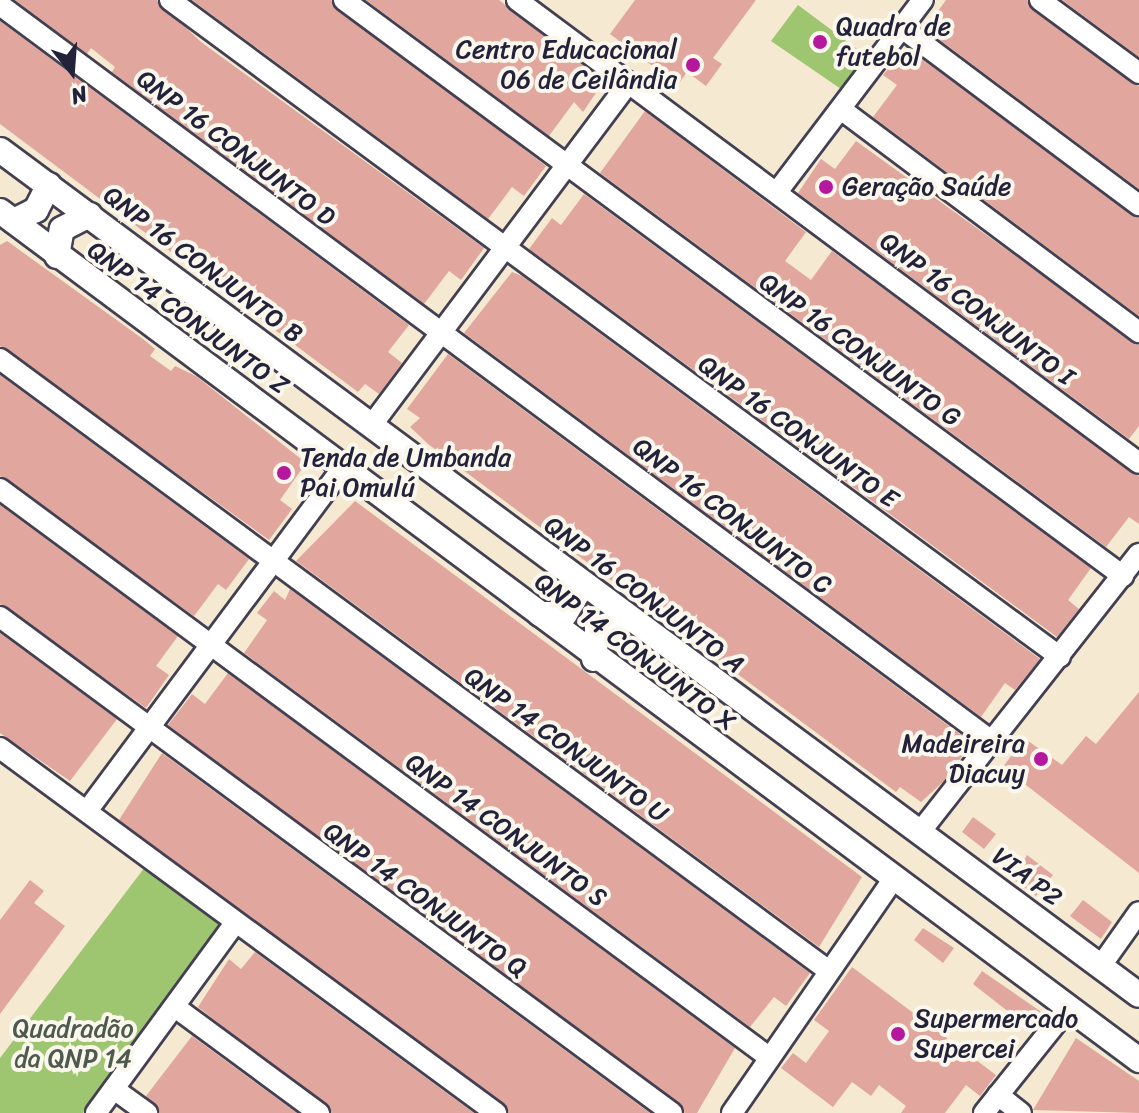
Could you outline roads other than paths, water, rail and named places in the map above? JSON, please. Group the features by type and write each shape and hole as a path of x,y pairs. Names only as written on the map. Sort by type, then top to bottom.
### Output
{"street":[{"name":"QNP 16 CONJUNTO E","path":"170,0 1060,657"},
{"name":"QNP 16 CONJUNTO G","path":"344,0 1123,576"},
{"name":"QNP 16 CONJUNTO I","path":"517,0 627,85 777,192 1139,463"},
{"path":"777,192 923,0"},
{"path":"1040,0 1139,73"},
{"name":"QNP 16 CONJUNTO D","path":"0,5 441,332"},
{"path":"902,28 1139,205"},
{"path":"371,426 627,85"},
{"path":"842,110 1139,332"},
{"name":"QNP 16 CONJUNTO B","path":"0,150 371,426"},
{"path":"7,216 36,210 49,185"},
{"path":"57,256 62,229 90,215"},
{"name":"QNP 14 CONJUNTO Z","path":"7,216 343,468"},
{"name":"QNP 16 CONJUNTO C","path":"441,332 993,742"},
{"name":"QNP 14 CONJUNTO U","path":"0,359 829,971"},
{"name":"QNP 16 CONJUNTO A","path":"371,426 920,832"},
{"path":"87,811 343,468"},
{"name":"QNP 14 CONJUNTO X","path":"343,468 540,614 594,659 894,878"},
{"name":"QNP 14 CONJUNTO S","path":"0,489 770,1058"},
{"path":"920,832 1139,554"},
{"path":"540,614 565,614 578,592 575,579"},
{"name":"QNP 14 CONJUNTO Q","path":"0,617 672,1113"},
{"path":"594,659 597,628 628,619"},
{"path":"0,748 496,1113"},
{"name":"VIA P2","path":"920,832 1139,995"},
{"path":"732,1113 894,878 1139,1060"},
{"path":"1100,967 1139,912"},
{"path":"96,1113 235,923"},
{"path":"175,1007 319,1113"},
{"path":"984,1113 1068,1008"},
{"path":"114,1089 147,1113"},
{"path":"998,1095 1021,1113"}],"place":[{"name":"Quadra de futebol","path":"820,42"},
{"name":"Centro Educacional 06 de Ceilândia","path":"693,65"},
{"name":"Geração Saúde","path":"826,187"},
{"name":"Tenda de Umbanda Pai Omulú","path":"284,473"},
{"name":"Madeireira Diacuy","path":"1041,759"},
{"name":"Supermercado Supercei","path":"898,1034"}],"park label":[{"name":"Quadradão da QNP 14","path":"73,1044"}]}
